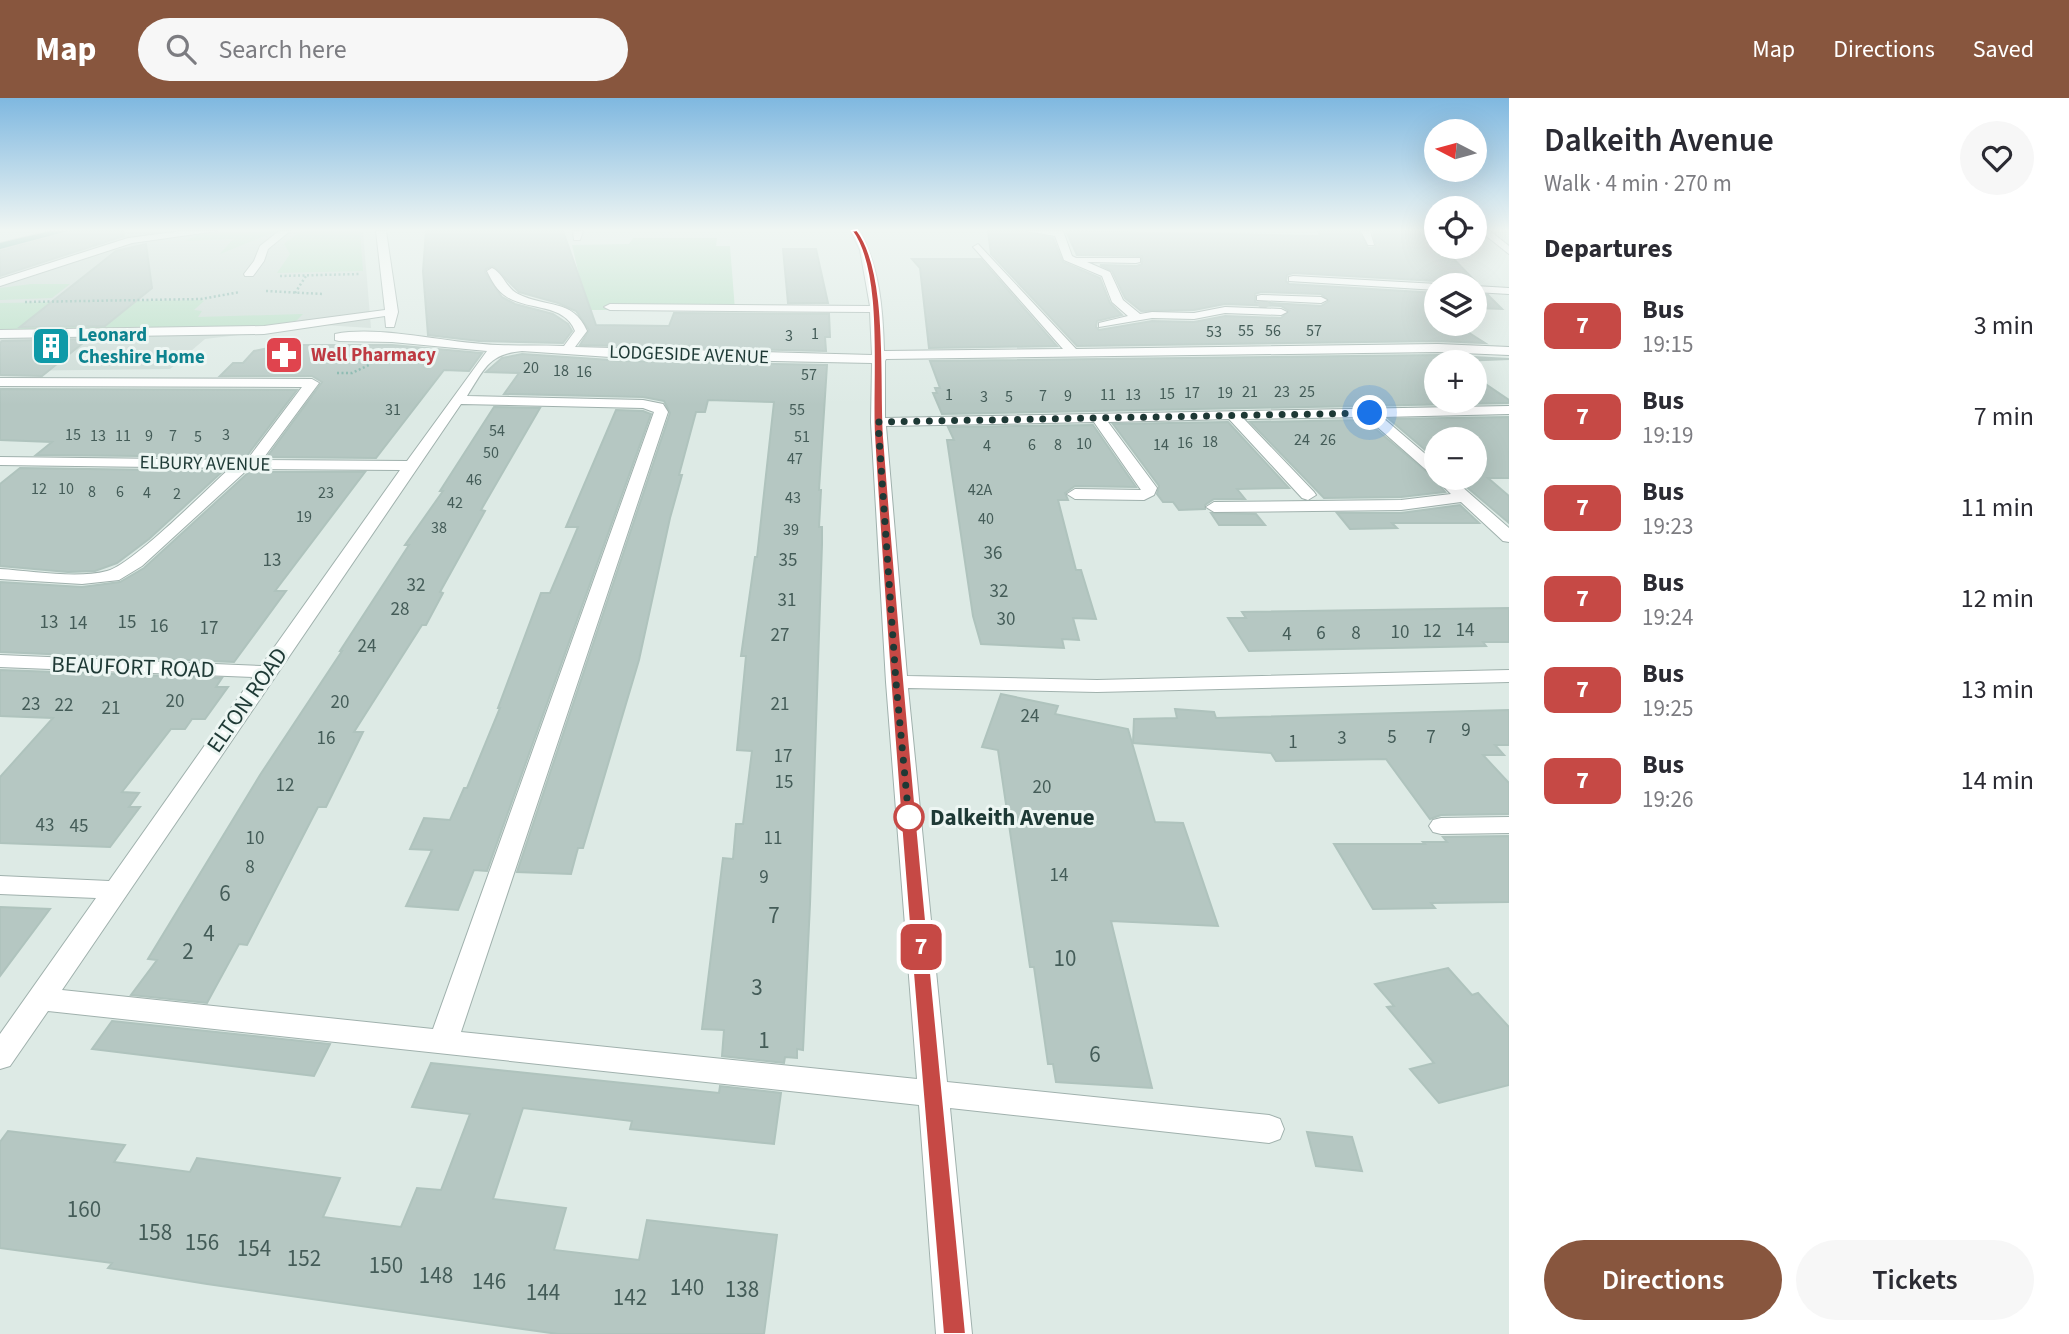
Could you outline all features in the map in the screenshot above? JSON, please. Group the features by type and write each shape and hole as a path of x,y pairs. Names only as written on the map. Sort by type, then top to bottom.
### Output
{"street":[{"path":"389,289 392,325"},
{"path":"502,289 515,300 557,308 572,314 580,322 581,331 567,350"},
{"path":"872,289 880,357 878,422 896,682 954,1334"},
{"path":"1015,289 1073,354"},
{"path":"1112,289 1118,302 1136,317"},
{"path":"1487,290 1509,291"},
{"path":"1103,325 1136,317 1194,316 1225,310 1269,308 1259,298 1321,300"},
{"path":"610,307 875,309"},
{"name":"LODGESIDE AVENUE","path":"0,334 392,325 499,349 522,347 625,354 880,357 1425,348 1509,351"},
{"name":"ELTON ROAD","path":"0,1057 409,466 487,356 499,349"},
{"path":"0,382 312,383 248,464 136,562 113,576 82,579 0,574"},
{"path":"443,1042 661,412 658,407 643,404 457,400"},
{"path":"878,422 1509,410"},
{"path":"1370,413 1424,461"},
{"path":"1233,416 1308,495"},
{"path":"1074,494 1144,495 1148,492 1149,488 1098,418"},
{"name":"ELBURY AVENUE","path":"0,461 409,466"},
{"path":"1456,490 1509,537"},
{"path":"1355,493 1369,506"},
{"path":"1258,497 1355,493 1464,497"},
{"path":"1214,507 1401,505 1464,497"},
{"name":"BEAUFORT ROAD","path":"0,661 266,672"},
{"path":"896,682 1097,686 1509,676"},
{"path":"1441,826 1509,825"},
{"path":"0,885 116,890"},
{"path":"41,999 934,1096 1269,1129"}],"path":[{"path":"295,294 298,289"},
{"path":"13,302 201,299 245,290"},
{"path":"262,290 330,294"}],"shaded area":[{"path":"0,289 368,289 371,328 323,325 205,339 170,369 0,371"}],"green space":[{"path":"0,289 64,289 52,298 0,300"},
{"path":"582,289 733,289 735,310 587,310"},
{"path":"204,301 194,310 202,311 198,317 303,314 296,321 271,326 0,332 0,303"}],"building":[{"path":"68,289 151,289 105,326 20,327"},
{"path":"424,289 496,289 502,297 515,304 553,314 568,324 572,331 563,343 479,341 428,335"},
{"path":"516,289 583,289 596,325 669,326 674,313 829,314 830,337 825,337 826,351 580,345 589,330 576,311"},
{"path":"787,289 825,289 828,303 788,303"},
{"path":"922,289 1007,289 1057,346 929,348"},
{"path":"1023,289 1104,289 1110,303 1122,315 1097,321 1096,327 1099,330 1152,321 1194,322 1225,316 1281,318 1289,311 1281,306 1225,304 1194,310 1141,311 1125,298 1121,289 1366,289 1424,292 1424,336 1474,336 1485,343 1438,341 1077,346","holes":["1255,294 1321,294 1329,301 1321,306 1255,302"]},
{"path":"1487,295 1488,295 1502,309 1487,308"},
{"path":"88,339 42,376 0,375 2,341"},
{"path":"283,345 392,345 482,353 469,371 444,370 376,458 267,457 322,382 312,376 220,376 233,363 243,363 254,351"},
{"path":"522,354 625,361 827,365 819,490 822,544 803,1050 797,1049 797,1058 785,1057 784,1063 722,1056 724,1030 702,1029 723,858 733,859 736,824 743,824 752,751 737,750 746,656 741,656 757,557 774,402 708,400 705,412 696,412 679,475 682,475 639,660 583,848 578,848 571,874 517,872 670,413 664,401 643,397 504,394 519,373 486,372 502,358"},
{"path":"1424,355 1424,405 942,414 933,393 937,393 935,388 940,388 930,361"},
{"path":"1487,385 1509,400 1509,403 1487,403"},
{"path":"0,389 297,390 246,457 36,455 52,442 0,440"},
{"path":"494,407 540,408 481,510 485,511 440,592 443,593 426,625 422,625 354,732 363,732 326,807 318,807 247,945 239,944 207,1003 131,995 157,960 148,959 260,775 342,651 409,545 405,545 443,491 440,491"},
{"path":"616,410 651,414 487,871 474,870 458,910 406,906 432,850 410,849 424,818 450,820 464,788 467,788 500,708 541,593 550,593 578,527 566,527"},
{"path":"1509,417 1509,478 1488,478 1509,496 1509,523 1470,490 1487,490 1487,427 1424,427 1424,449 1389,419"},
{"path":"1365,420 1424,470 1424,490 1445,492 1401,497 1324,498 1250,422"},
{"path":"1228,422 1289,488 1237,489 1245,499 1214,499 1205,505 1205,509 1179,510 1173,502 1163,502 1157,494 1159,486 1113,424"},
{"path":"1093,425 1136,487 1075,486 1065,493 1068,500 1058,500 1076,570 1081,570 1096,619 1073,618 1079,640 1062,639 1064,648 981,644 973,616 947,440 954,440 948,427"},
{"path":"20,468 223,471 149,539 117,563 95,571 68,572 0,566 0,484"},
{"path":"249,472 365,472 275,591 286,591 234,662 0,652 0,582 82,587 120,582 144,568"},
{"path":"1460,505 1479,523 1392,523 1397,528 1350,529 1337,513 1401,513"},
{"path":"1211,513 1256,514 1265,525 1219,525"},
{"path":"1509,608 1509,642 1483,642 1486,646 1249,651 1228,618 1246,618 1242,612"},
{"path":"0,670 222,678 216,687 228,687 205,719 192,719 185,729 171,729 122,792 139,793 129,807 140,807 110,847 0,843 0,777 53,718 0,716"},
{"path":"1001,694 1058,706 1055,714 1128,729 1155,822 1183,823 1218,926 1111,921 1152,1088 1056,1082 1053,1064 1048,1064 1034,967 1030,967 998,750 982,747"},
{"path":"1175,709 1214,712 1216,718 1509,710 1509,745 1495,745 1504,755 1483,755 1509,783 1509,814 1441,815 1430,819 1386,759 1276,761 1271,753 1133,743 1134,719 1177,718"},
{"path":"1509,836 1509,902 1431,903 1435,908 1373,909 1334,844 1425,844 1423,842 1447,842 1443,837"},
{"path":"0,907 50,909 0,976"},
{"path":"1448,968 1472,995 1478,993 1509,1027 1509,1085 1439,1103 1410,1069 1434,1063 1387,1007 1394,1006 1375,984"},
{"path":"112,1021 330,1044 314,1076 92,1049"},
{"path":"431,1063 719,1093 720,1086 781,1093 774,1144 630,1129 632,1121 523,1108 493,1199 566,1208 554,1250 639,1260 647,1220 777,1235 764,1334 558,1334 207,1284 108,1268 112,1263 0,1248 0,1142 8,1131 125,1145 114,1162 190,1172 197,1158 340,1178 323,1217 401,1227 417,1188 441,1190 470,1114 412,1107"},
{"path":"1307,1132 1352,1137 1362,1171 1316,1166"}],"tunnel":[{"path":"1261,301 1266,308"}],"bus line":[{"name":"7","path":"872,289 880,355 878,422 896,682 954,1334"}],"place":[{"name":"Leonard Cheshire Home","path":"51,346"},
{"name":"Well Pharmacy","path":"284,355"},
{"name":"Dalkeith Avenue","path":"909,817"}],"route":[{"path":"909,817 909,820 896,682 878,422 1370,413"}]}
